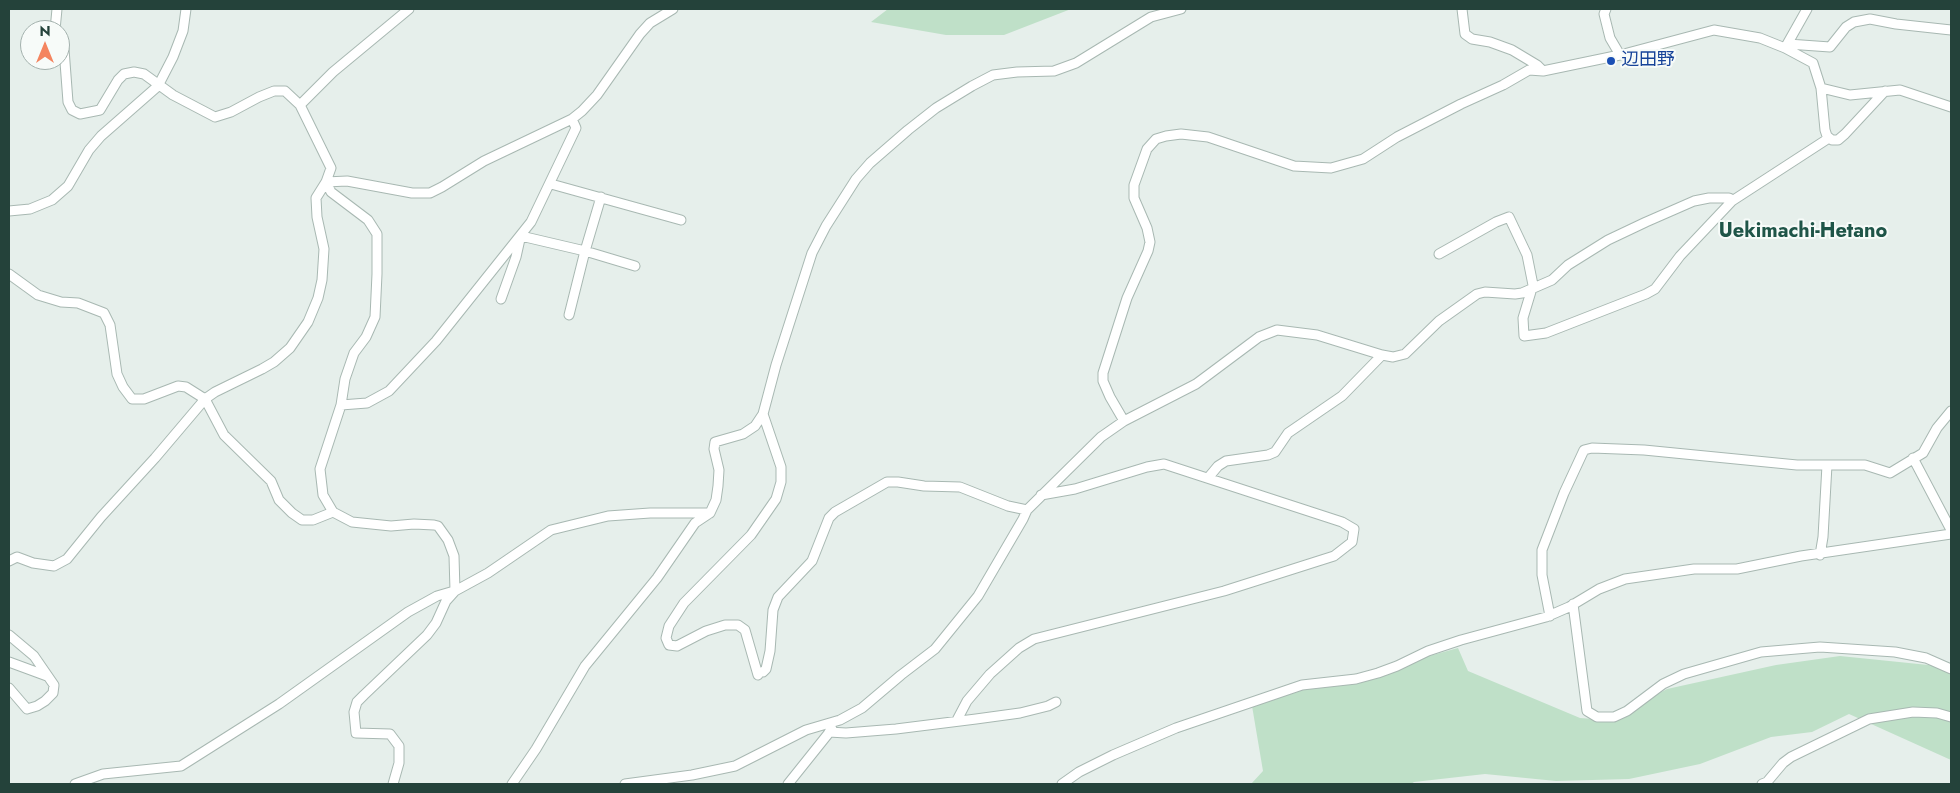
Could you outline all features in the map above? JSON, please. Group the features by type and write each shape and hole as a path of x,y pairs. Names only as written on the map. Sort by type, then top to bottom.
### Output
{"street":[{"path":"9,211 30,209 52,200 68,186 89,150 101,136 158,86 173,57 183,31 186,9"},
{"path":"300,105 332,72 409,9"},
{"path":"326,182 348,181 412,193 430,193 510,148 572,119 597,95 640,34 650,23 673,9"},
{"path":"512,784 536,749 585,666 657,578 695,523 710,513 716,500 718,486 719,470 714,449 716,442 743,434 755,426 764,414 776,365 812,253 826,226 856,179 870,163 936,108 993,75 1054,71 1076,64 1152,17 1181,9"},
{"path":"1462,9 1465,34 1472,39 1490,42 1512,50 1538,65 1543,71"},
{"path":"1606,9 1604,14 1610,38 1620,55"},
{"path":"1786,46 1807,9"},
{"path":"1786,46 1830,47 1846,27 1854,22 1870,19 1951,30"},
{"path":"1124,421 1110,397 1103,381 1102,373 1127,298 1148,251 1150,242 1147,228 1134,198 1134,185 1142,159 1151,143 1156,139 1181,134 1208,137 1294,166 1330,168 1363,159 1397,137 1460,104 1503,85 1529,70 1543,71 1620,55 1714,30 1760,38 1786,46 1813,63 1822,88 1825,130 1832,140 1838,140 1885,91"},
{"path":"9,561 17,557 33,563 54,566 67,559 101,517 155,458 205,399 274,362 290,348 308,322 318,298 322,280 324,249 317,217 316,198 326,182 331,168 300,105 285,91 274,91 231,112 215,117 206,114 158,86 155,81 144,74 134,72 124,74 118,80 100,110 80,114 72,110 68,102 66,70"},
{"path":"1822,88 1850,96 1900,90 1951,108"},
{"path":"341,405 373,401 397,384 436,341 521,236 531,222 551,184 576,128 572,119"},
{"path":"1439,254 1496,222 1509,217 1527,255 1532,289 1522,318 1524,336 1546,332 1646,294 1654,289 1680,256 1734,200 1829,138"},
{"path":"326,182 331,192 368,220 377,234 375,317 366,337 354,353 345,379 341,405 320,470 322,495 333,512 352,522 391,526 437,525 448,540 454,556 454,591 446,601 436,623 357,702 354,712 356,733 390,734 399,746 399,763 393,784"},
{"path":"551,184 681,220"},
{"path":"568,315 601,197"},
{"path":"626,784 692,775 735,766 806,730 840,720 862,708 935,649 978,596 1027,510 1107,432 1124,421 1196,384 1259,337 1277,330 1318,335 1393,357 1405,354 1439,321 1460,304 1477,294 1485,292 1515,294 1532,289 1552,280 1568,265 1608,240 1654,218 1700,199 1729,198 1734,200"},
{"path":"521,236 585,251 635,266"},
{"path":"501,299 516,257 521,236"},
{"path":"9,274 38,295 61,302 78,303 104,313 110,325 117,374 123,387 132,399 144,399 178,386 186,387 205,399 224,436 271,481 279,500 292,513 302,520 313,520 333,512"},
{"path":"1208,478 1218,466 1226,461 1268,455 1275,452 1288,433 1342,396 1382,354"},
{"path":"1550,616 1542,575 1542,550 1564,492 1584,450 1592,448 1644,450 1755,461 1865,465 1890,473 1923,453 1937,428 1951,411"},
{"path":"764,414 780,467 780,482 776,499 770,510 750,535 684,603 669,626 666,638 670,645 677,646 725,625 738,625 745,630 758,675 759,672 763,672 766,669 770,650 773,610 778,597 812,561 830,518 835,512 887,482 960,487 1008,506 1027,510"},
{"path":"1913,458 1951,530"},
{"path":"957,720 967,701 990,674 1019,648 1034,639 1224,591 1334,556 1352,542 1354,529 1342,522 1164,464 1147,467 1075,489 1041,495"},
{"path":"1820,555 1823,537 1827,465"},
{"path":"75,784 103,774 181,766 279,704 408,612 437,596 454,591 488,573 551,530 608,516 650,513 710,513"},
{"path":"1062,784 1079,772 1113,755 1176,728 1288,689 1302,685 1356,679 1371,675 1397,666 1428,650 1550,616 1599,589 1625,579 1694,570 1737,570 1801,556 1820,555 1951,534"},
{"path":"1573,604 1587,711 1597,716 1614,716 1627,711 1663,684 1684,674 1761,652 1820,647 1895,652 1926,658 1951,669"},
{"path":"9,635 34,656 54,686 53,693 37,706 27,709 9,688"},
{"path":"9,662 47,676"},
{"path":"829,732 846,733 896,729 1020,712 1048,706 1056,702"},
{"path":"1762,784 1767,782 1783,763 1791,757 1869,719 1913,712 1951,717"},
{"path":"788,784 840,720"}],"green space":[{"path":"888,9 1071,9 1004,35 946,35 871,22"},
{"path":"1458,648 1468,671 1580,718 1609,720 1667,689 1776,665 1840,656 1948,667 1951,671 1951,760 1849,714 1812,732 1771,737 1700,764 1629,779 1556,781 1485,774 1414,782 1411,784 1251,784 1263,771 1251,700 1350,678"}],"place":[{"name":"辺田野","path":"1611,61"}],"district":[{"name":"Uekimachi-Hetano","path":"1803,232"}]}
